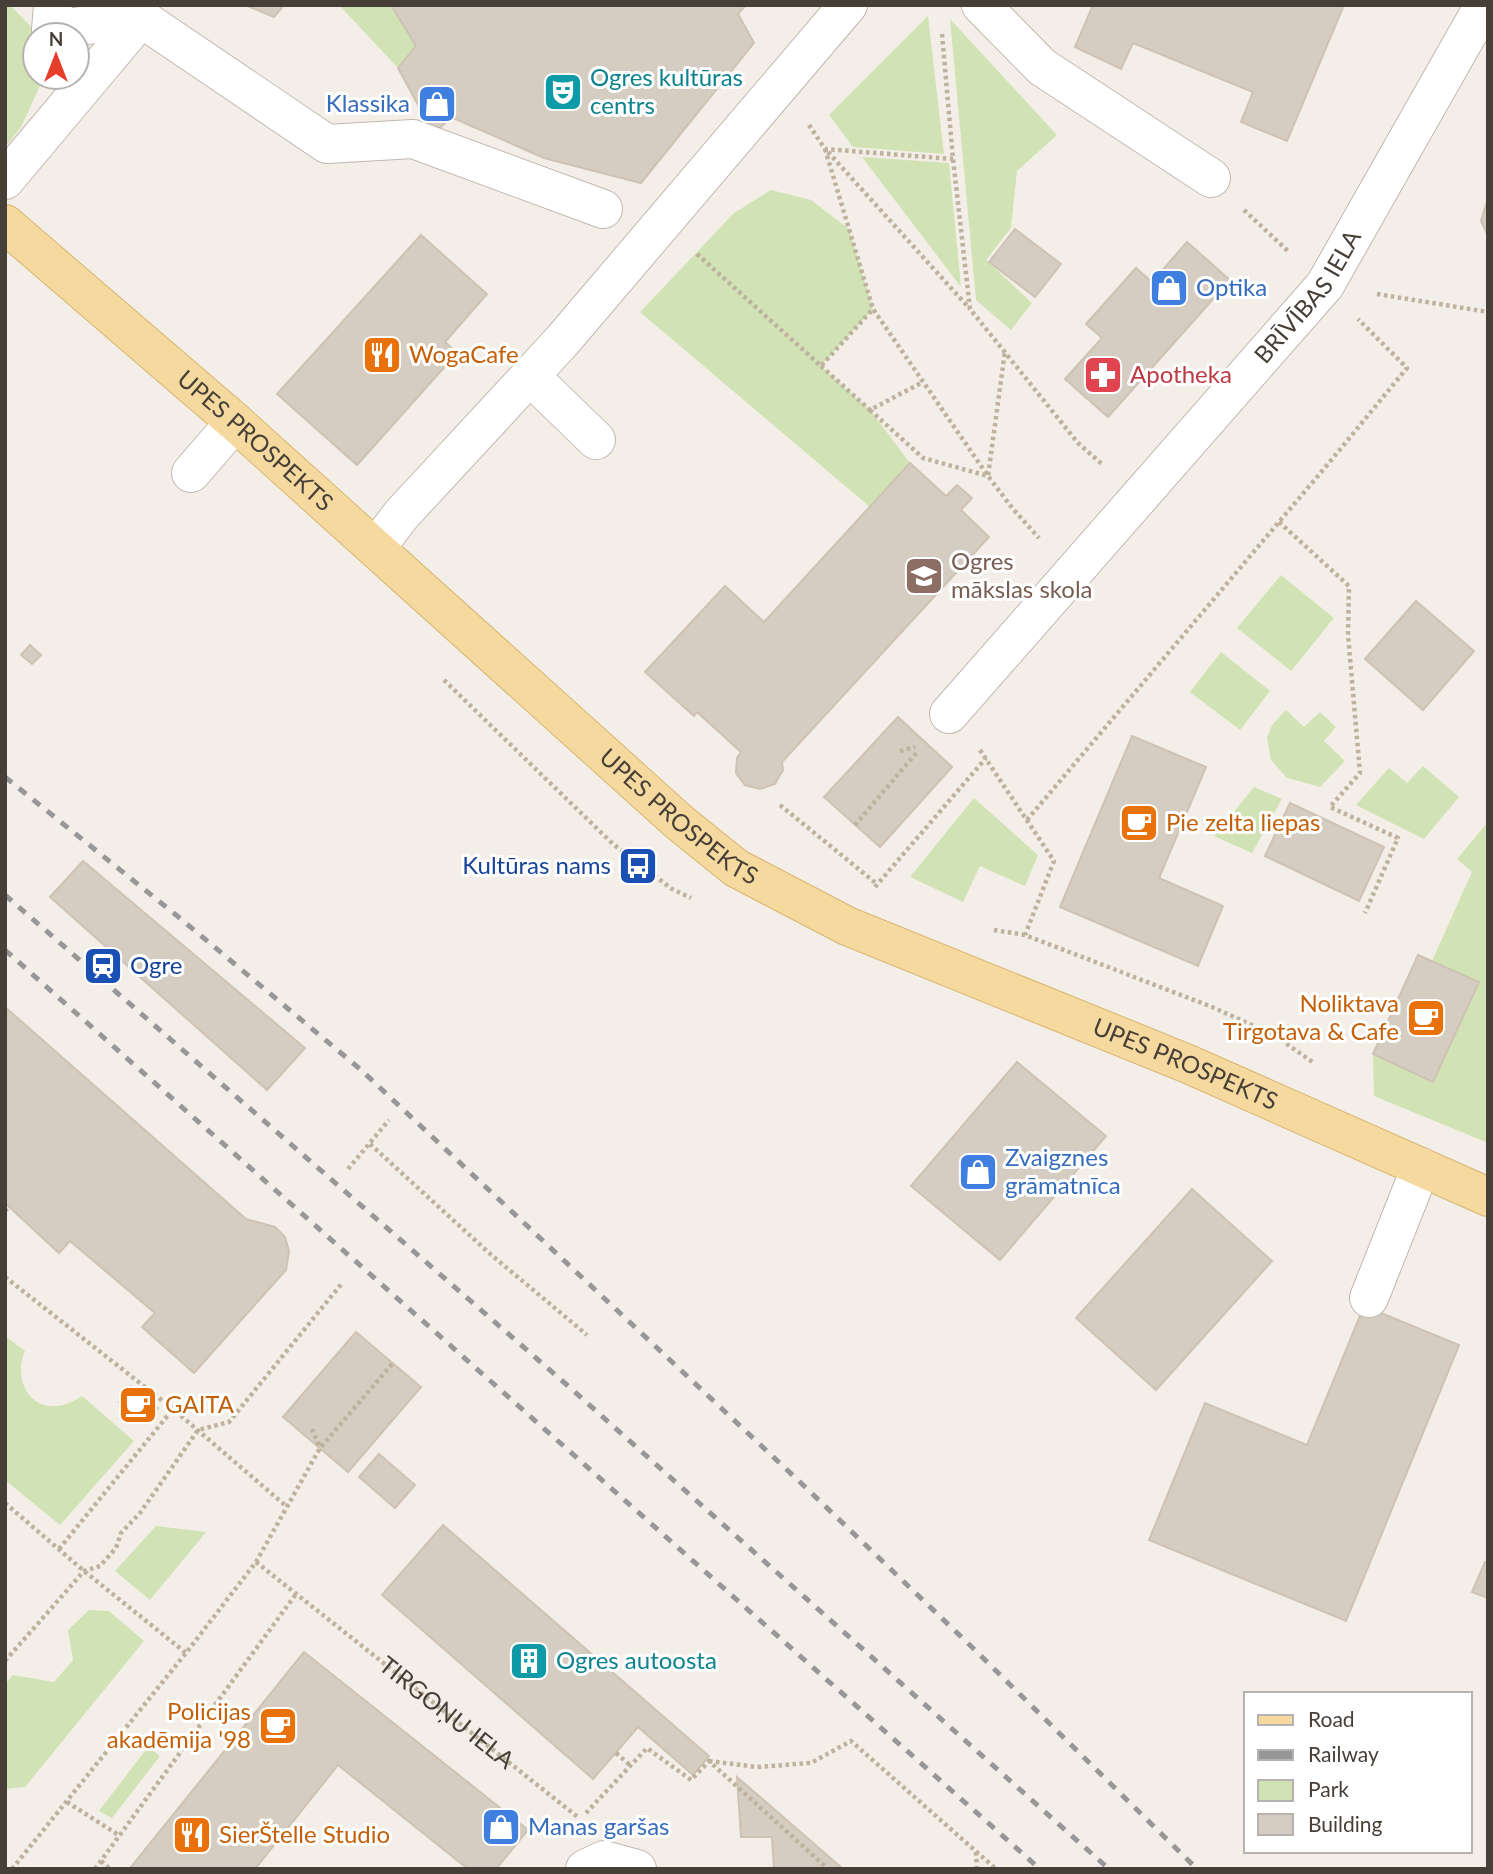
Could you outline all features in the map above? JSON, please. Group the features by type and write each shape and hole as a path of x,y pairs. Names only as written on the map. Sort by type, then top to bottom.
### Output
{"main road":[{"name":"UPES PROSPEKTS","path":"5,224 235,422 679,822 736,868 847,926 1188,1064 1488,1197"}],"street":[{"path":"52,5 51,30 141,18 327,144 413,139 603,209"},
{"path":"376,548 401,515 530,376 653,235 848,5"},
{"path":"981,5 1042,67 1210,178"},
{"name":"BRĪVĪBAS IELA","path":"949,714 1138,495 1325,285 1484,5"},
{"path":"5,180 141,18"},
{"path":"530,376 596,440"},
{"path":"191,472 235,422"},
{"path":"1369,1298 1420,1167"},
{"path":"585,1869 604,1860 637,1869"}],"path":[{"path":"941,24 970,309"},
{"path":"780,85 825,149 970,309 1078,443 1138,495"},
{"path":"825,149 953,159"},
{"path":"825,149 873,309 988,476 1013,509 1071,572"},
{"path":"1027,820 1407,368 1325,285 1210,178"},
{"path":"653,235 696,254 923,458 988,476"},
{"path":"1325,285 1488,313"},
{"path":"821,366 873,309"},
{"path":"988,476 1005,350"},
{"path":"870,410 923,382"},
{"path":"1279,522 1349,586 1348,635 1360,773 1330,807 1398,838 1365,913"},
{"path":"949,714 986,758 1054,861 1025,936"},
{"path":"855,825 925,743"},
{"path":"348,1169 389,1121"},
{"path":"370,1144 488,1252 587,1335"},
{"path":"5,1277 173,1409 286,1506"},
{"path":"5,1661 84,1572 100,1566 116,1548 121,1533 141,1513 198,1430 229,1422 343,1282"},
{"path":"12,1869 256,1562 320,1448 393,1363"},
{"path":"59,1549 173,1409"},
{"path":"312,1429 320,1448"},
{"path":"5,1503 84,1572 186,1653"},
{"name":"TIRGOŅU IELA","path":"256,1562 580,1819"},
{"path":"95,1869 296,1594"},
{"path":"709,1761 757,1768 811,1763 851,1741 996,1869"},
{"path":"572,1827 647,1748 691,1780 709,1761"},
{"path":"616,1753 631,1766"},
{"path":"709,1761 828,1869"},
{"path":"67,1801 120,1836"},
{"path":"976,1851 976,1869"},
{"path":"101,1861 110,1869"}],"green space":[{"path":"5,5 10,5 25,21 21,21 21,91 38,91 21,127 8,144 5,144"},
{"path":"339,5 391,5 416,46 398,68"},
{"path":"928,16 944,154 853,147 829,115"},
{"path":"950,19 1057,135 1017,171 1011,228 986,260 1032,303 1011,330 976,300"},
{"path":"862,157 949,163 961,287"},
{"path":"771,190 811,200 849,229 873,309 821,366 870,410 910,463 870,507 640,312 734,213"},
{"path":"1281,575 1334,618 1291,671 1237,628"},
{"path":"1221,652 1270,691 1240,730 1190,692"},
{"path":"1286,710 1304,727 1320,712 1336,727 1324,741 1345,761 1320,787 1287,778 1271,760 1267,738 1272,725"},
{"path":"1423,766 1459,797 1424,839 1356,805 1389,768 1407,783"},
{"path":"1254,787 1282,799 1252,853 1214,836"},
{"path":"974,798 1038,855 1025,886 980,866 963,902 910,877"},
{"path":"1488,822 1488,1143 1374,1096 1373,1054 1433,1081 1478,983 1432,961 1472,872 1457,859"},
{"path":"5,1336 25,1351 22,1380 25,1389 37,1402 57,1406 82,1396 134,1441 60,1525 5,1480"},
{"path":"156,1526 206,1532 150,1600 115,1571"},
{"path":"89,1610 109,1611 144,1641 25,1787 5,1789 5,1684 13,1675 54,1682 73,1660 68,1630"},
{"path":"148,1747 160,1756 112,1818 99,1811"}],"building":[{"path":"245,5 284,5 274,17"},
{"name":"Ogres kultūras centrs","path":"391,5 746,5 738,14 754,43 641,183 544,158 451,117 434,134 398,68 416,46"},
{"path":"1093,5 1344,5 1287,141 1241,122 1253,92 1133,43 1121,69 1075,47"},
{"path":"1488,198 1488,236 1481,221"},
{"path":"1015,229 1061,264 1035,297 989,262"},
{"path":"421,235 487,294 445,342 457,353 357,465 277,394"},
{"path":"1187,242 1230,280 1108,417 1065,379 1102,338 1086,324 1136,268 1152,282"},
{"path":"910,463 946,496 957,485 972,498 961,510 989,537 782,762 783,770 775,784 760,789 745,785 736,773 737,758 741,752 697,712 694,716 645,672 725,586 764,622"},
{"path":"1416,601 1474,651 1423,710 1365,659"},
{"path":"30,645 41,655 32,664 21,655"},
{"path":"898,717 952,767 880,847 824,797"},
{"name":"Pie zelta liepas","path":"1132,736 1206,767 1159,878 1223,906 1198,966 1060,907"},
{"path":"1290,803 1384,847 1359,901 1265,856"},
{"path":"83,861 305,1048 267,1090 50,897"},
{"name":"Noliktava Tirgotava & Cafe","path":"1418,955 1479,982 1433,1082 1373,1054"},
{"path":"5,1007 246,1219 275,1227 285,1237 289,1251 286,1270 194,1373 142,1327 155,1313 70,1241 59,1253 5,1203"},
{"path":"1017,1062 1106,1136 1000,1260 911,1186"},
{"path":"1192,1189 1272,1261 1156,1390 1076,1318"},
{"path":"1364,1306 1459,1345 1346,1621 1149,1540 1205,1403 1307,1445"},
{"path":"356,1332 421,1387 348,1472 283,1417"},
{"name":"GAITA","path":"131,1386 158,1408 145,1423 119,1402"},
{"path":"379,1454 415,1485 395,1508 359,1477"},
{"name":"Ogres autoosta","path":"443,1525 709,1756 693,1775 638,1727 593,1779 382,1595"},
{"path":"1485,1562 1488,1563 1488,1598 1472,1592"},
{"path":"304,1652 528,1830 496,1869 468,1869 338,1765 255,1869 131,1867"},
{"path":"737,1777 843,1869 774,1869 772,1837 741,1837"}],"railway":[{"path":"5,777 181,919 360,1069 801,1483 1197,1869"},
{"path":"5,895 567,1385 1109,1869"},
{"path":"5,950 1040,1869"}],"place":[{"name":"Ogres kultūras centrs","path":"563,92"},
{"name":"Klassika","path":"437,104"},
{"name":"Optika","path":"1169,288"},
{"name":"WogaCafe","path":"382,355"},
{"name":"Apotheka","path":"1103,375"},
{"name":"Ogres mākslas skola","path":"924,576"},
{"name":"Pie zelta liepas","path":"1139,823"},
{"name":"Kultūras nams","path":"638,866"},
{"name":"Ogre","path":"103,966"},
{"name":"Noliktava Tirgotava & Cafe","path":"1426,1018"},
{"name":"Zvaigznes grāmatnīca","path":"978,1172"},
{"name":"GAITA","path":"138,1405"},
{"name":"Ogres autoosta","path":"529,1661"},
{"name":"Policijas akadēmija '98","path":"278,1726"},
{"name":"Manas garšas","path":"501,1827"},
{"name":"SierŠtelle Studio","path":"192,1835"}]}
